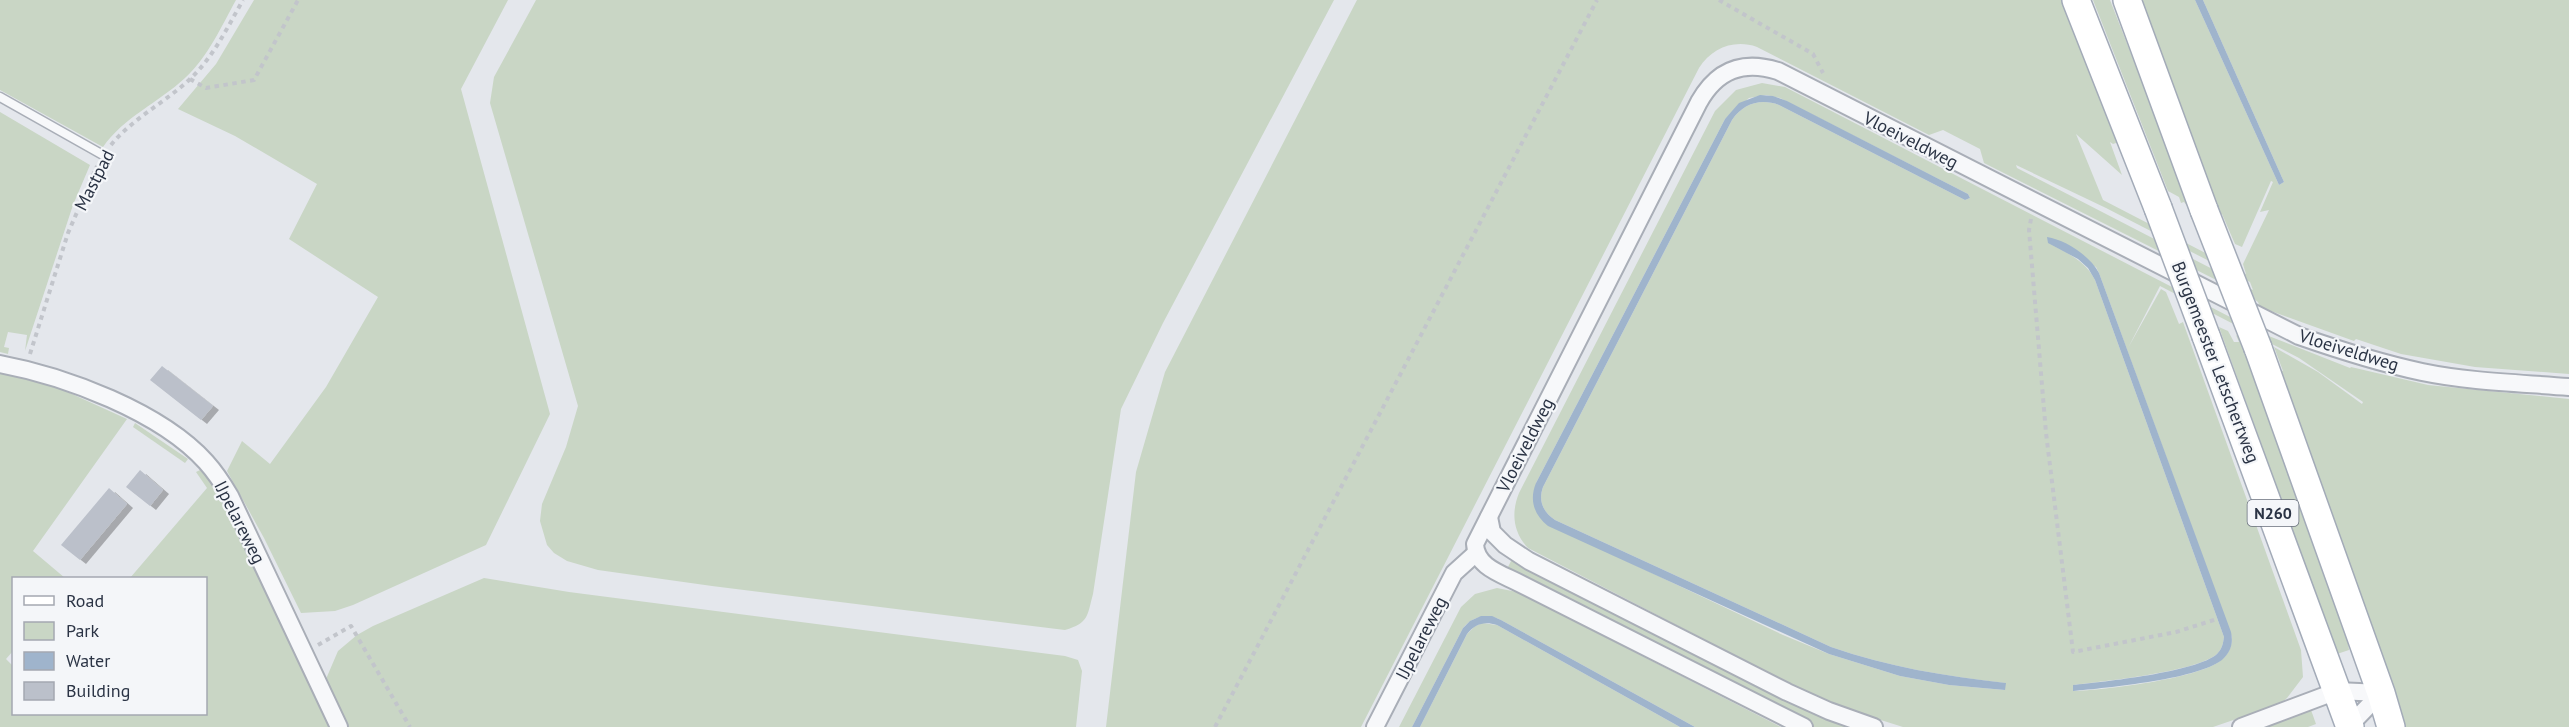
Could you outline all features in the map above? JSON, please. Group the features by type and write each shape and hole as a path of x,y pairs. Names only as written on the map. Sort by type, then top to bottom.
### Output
{"main road":[{"name":"Burgemeester Letschertweg","path":"2076,0 2158,208 2349,727"},
{"name":"N260","path":"2127,0 2204,210 2258,348 2381,693 2391,727"}],"street":[{"name":"Vloeiveldweg","path":"1475,554 1475,544 1706,90 1721,74 1761,65 1778,71 2299,336 2356,356 2424,372 2488,381 2569,387"},
{"name":"IJpelareweg","path":"0,364 26,369 75,384 130,409 170,433 205,461 230,496 339,727"},
{"path":"1489,517 1492,532 1505,545 1529,561 1787,692 1829,711 1874,727"},
{"path":"1475,554 1483,563 1517,582 1804,727"},
{"name":"IJpelareweg","path":"1375,727 1454,573 1475,554"},
{"path":"2241,727 2337,691 2381,693"},
{"path":"2349,727 2381,693"}],"lane":[{"path":"0,97 25,109 103,155"}],"path":[{"name":"Mastpad","path":"26,369 68,233 103,155 116,138 190,79 220,42 243,0"},
{"path":"190,79 206,88 254,81 298,0"},
{"path":"1215,727 1597,0"},
{"path":"1719,0 1813,54 1836,101"},
{"path":"2034,203 2029,230 2044,421 2073,652 2176,632 2217,619"},
{"path":"304,654 351,626 410,727"}],"green space":[{"path":"0,0 236,0 214,41 193,70 175,87 121,127 103,147 0,90"},
{"path":"254,0 508,0 461,89 550,414 486,545 335,611 301,613 264,538 227,471 242,441 270,464 326,387 378,297 289,239 317,184 235,136 178,109 216,64"},
{"path":"536,0 1334,0 1163,323 1121,409 1093,594 1086,618 1079,625 1065,630 598,570 567,561 554,553 547,545 540,521 542,504 566,447 578,406 490,103 494,77"},
{"path":"1357,0 2068,0 2119,142 2113,144 2110,142 2122,175 2076,134 2103,200 2246,274 2243,264 2269,210 2260,212 2273,182 2271,181 2242,247 2235,244 2222,214 2219,214 2135,0 2195,0 2279,185 2284,182 2203,0 2569,0 2569,374 2475,367 2401,354 2356,339 2354,341 2260,307 2254,299 1984,163 1980,149 1943,130 1929,135 1757,47 1740,44 1717,50 1699,68 1361,727 1106,727 1136,472 1165,372","holes":["2016,165 2250,282 2253,290 2017,168"]},
{"path":"2093,0 2110,0 2194,215 2184,202 2181,203 2179,197 2168,191"},
{"path":"1762,83 1785,87 2261,333 2350,368 2428,385 2569,399 2569,727 2403,727 2278,370 2283,371 2274,347 2318,372 2362,404 2363,402 2299,358 2160,286 2128,348 2161,289 2166,292 2179,324 2183,322 2301,650 2303,677 2280,704 2213,727 1903,727 1849,710 1798,688 1528,548 1516,529 1514,515 1519,493 1715,111 1736,90","holes":["1766,95 1780,98 1968,194 1970,198 1965,200 1779,105 1759,102 1741,110 1732,120 1543,487 1541,497 1543,506 1555,520 1831,647 1917,670 2005,683 2005,690 1949,685 1900,676 1829,654 1783,635 1544,522 1536,483 1725,119 1749,98","2048,243 2096,267 2099,273 2232,637 2225,656 2208,667 2150,682 2073,691 2074,685 2149,675 2190,666 2217,654 2224,637 2095,280 2081,262"]},
{"path":"0,112 90,165 73,205 25,351 27,335 8,332 4,347 9,348 8,354 0,352"},
{"path":"2219,327 2228,331 2234,342 2239,342 2236,335 2239,337 2349,650 2337,654"},
{"path":"0,372 61,389 127,419 33,551 64,577 12,577 12,652 6,659 12,665 12,715 207,715 207,577 131,577 207,488 196,472 200,470 212,483 227,511 329,727 0,727"},
{"path":"135,423 188,459 185,463 133,427"},
{"path":"1513,557 1856,727 1814,727 1793,718 1506,571"},
{"path":"484,578 569,592 1065,656 1078,660 1082,671 1076,727 349,727 326,679 338,651 357,635 373,626"},
{"path":"1497,588 1517,592 1781,727 1695,727 1501,620 1485,616 1476,618 1463,628 1412,727 1399,727 1461,607 1475,594"},
{"path":"1482,623 1497,625 1680,727 1420,727 1467,634"},
{"path":"2311,710 2316,724 2308,727 2260,727"}],"water":[{"path":"2195,0 2203,0 2284,182 2279,185"},
{"path":"1760,95 1773,96 1787,101 1968,194 1970,198 1965,200 1779,105 1759,102 1741,110 1732,120 1543,487 1541,497 1543,506 1555,520 1831,647 1917,670 2006,683 2005,690 1949,685 1900,676 1829,654 1548,526 1536,512 1533,495 1536,483 1725,119 1739,103"},
{"path":"2047,237 2077,250 2099,273 2231,632 2231,645 2227,655 2213,665 2196,672 2153,681 2073,691 2073,685 2149,675 2190,666 2217,654 2224,637 2095,280 2088,268 2078,259 2048,243"},
{"path":"1481,616 1492,616 1501,620 1695,727 1680,727 1497,625 1484,623 1467,634 1420,727 1412,727 1463,628 1470,621"}],"building":[{"path":"162,366 213,406 201,420 150,380"},
{"path":"140,470 163,490 150,506 126,487"},
{"path":"109,488 127,504 80,560 61,545"}]}
